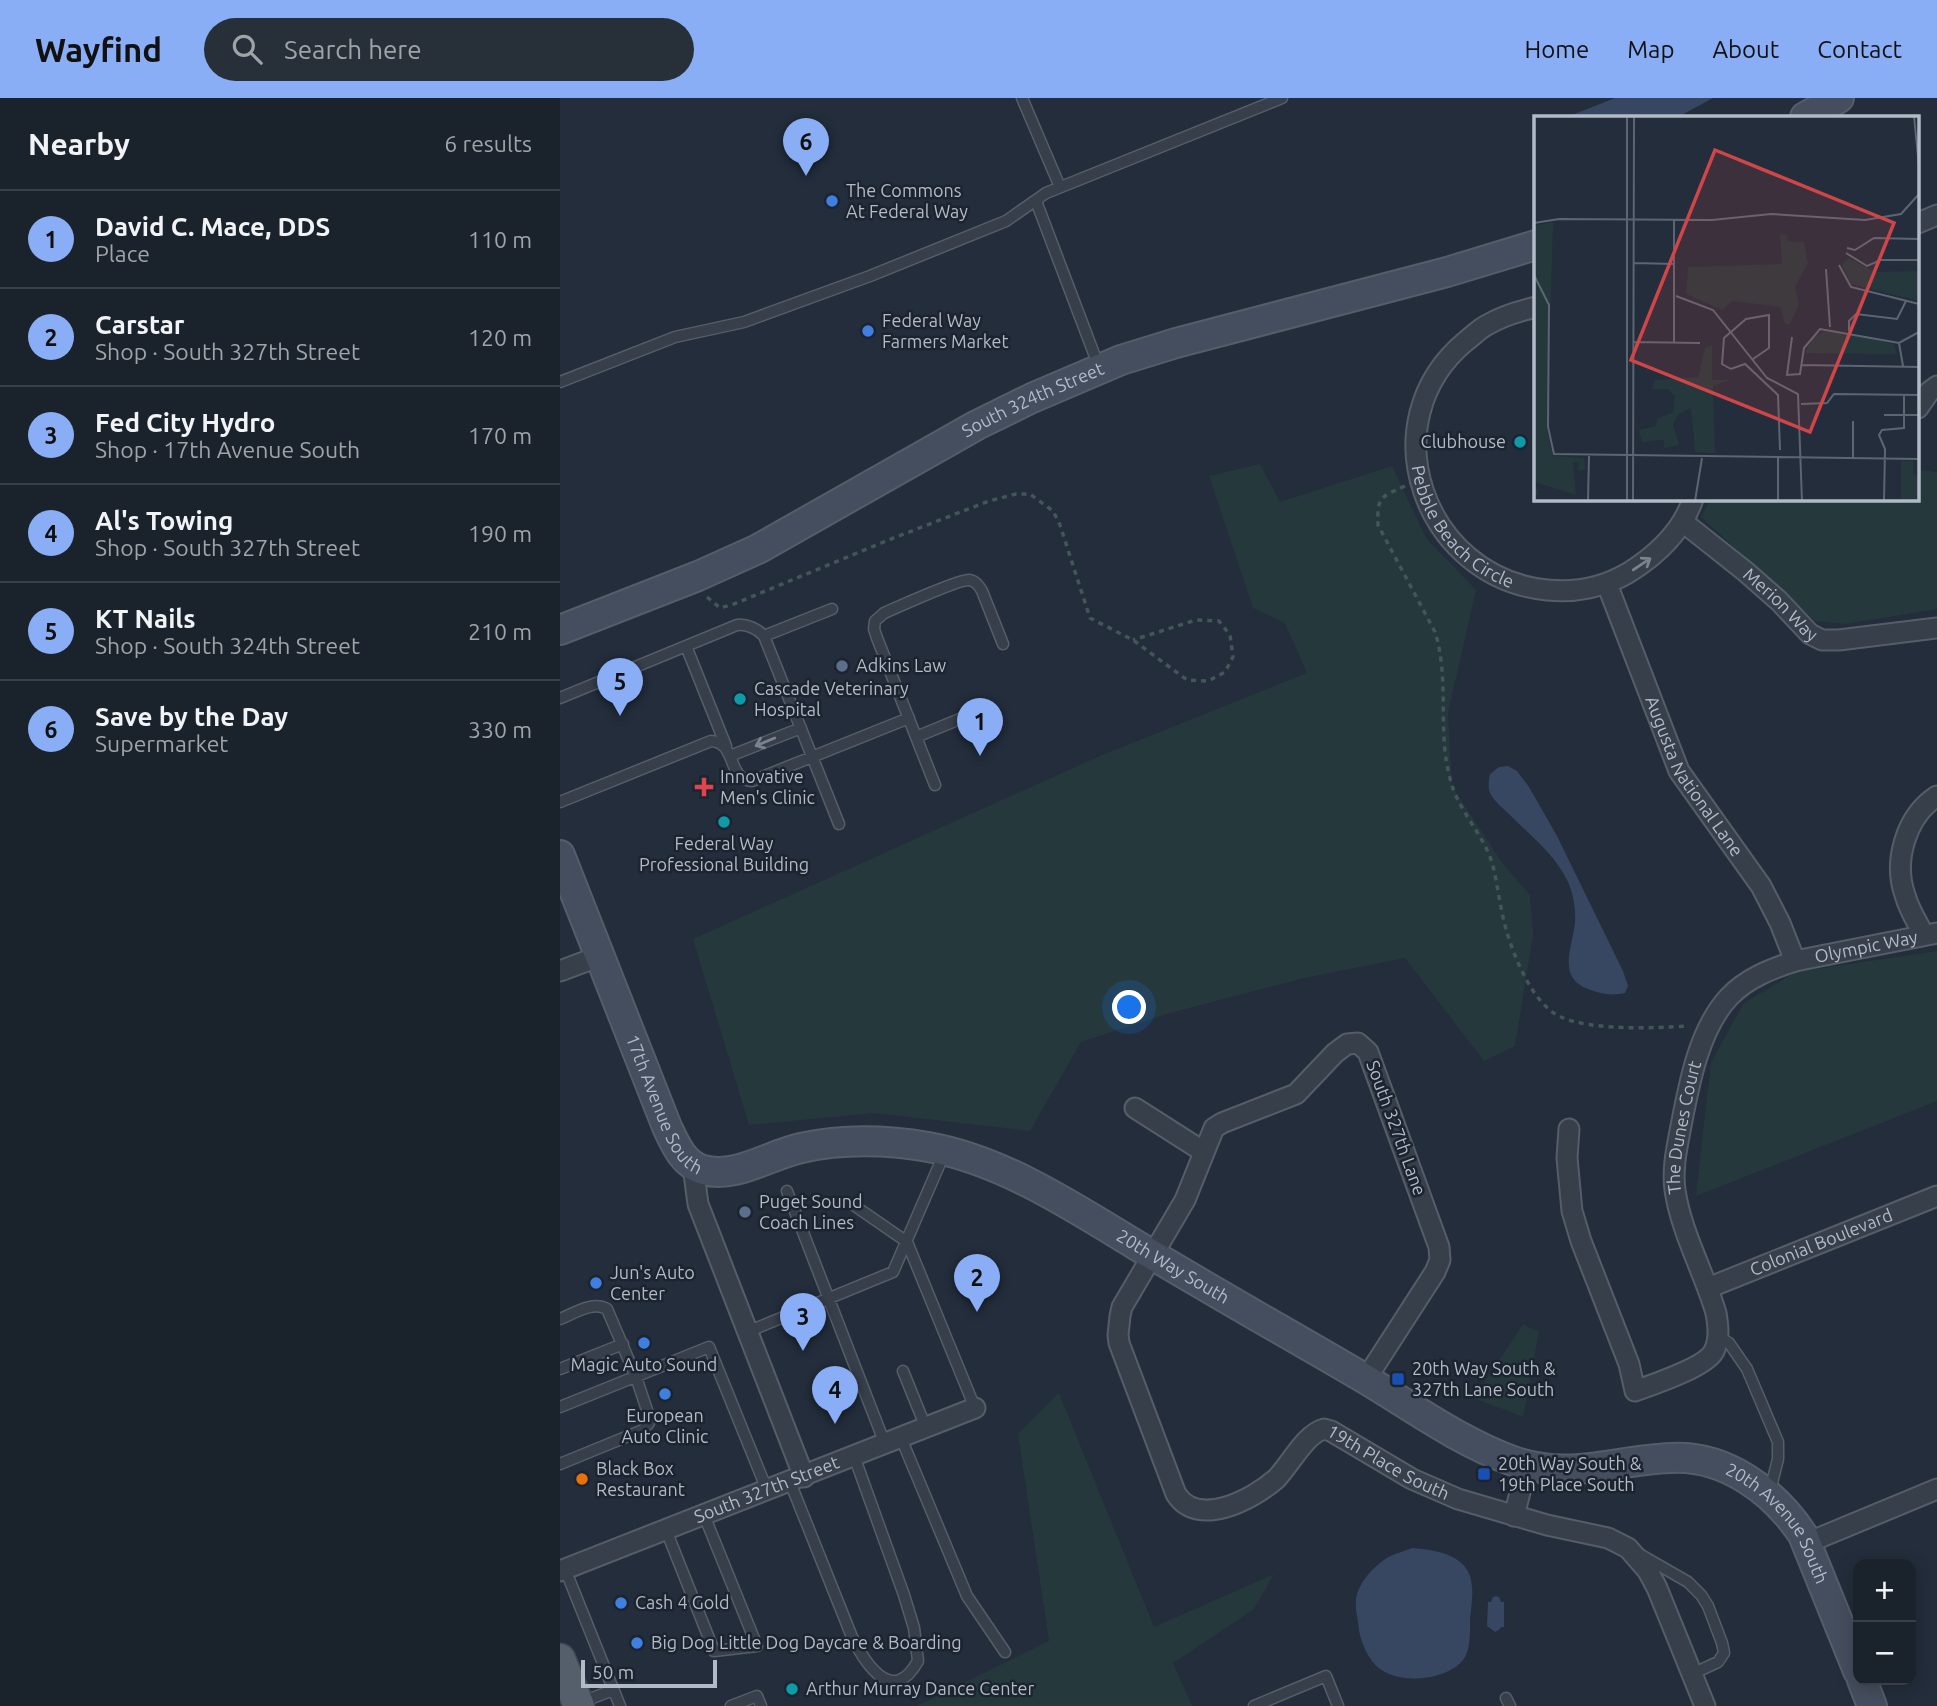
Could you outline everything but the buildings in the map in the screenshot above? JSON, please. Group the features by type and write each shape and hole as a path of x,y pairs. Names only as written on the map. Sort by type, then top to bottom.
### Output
{"main road":[{"path":"560,1658 578,1705"}],"street":[{"path":"1920,222 1937,215"},
{"name":"South 324th Street","path":"560,630 698,576 758,549 977,425 1121,360 1447,272 1534,245"},
{"name":"Pebble Beach Circle","path":"1534,307 1514,312 1486,325 1453,352 1429,389 1419,418 1416,445 1420,480 1428,505 1443,532 1465,555 1501,579 1531,588 1559,591 1583,589 1607,583 1646,562 1660,550 1683,522 1693,500"},
{"path":"1920,405 1937,386"},
{"name":"Merion Way","path":"1683,522 1779,601 1810,634 1822,640 1937,628"},
{"name":"Augusta National Lane","path":"1607,583 1679,771 1761,886 1780,923 1794,961"},
{"path":"1931,934 1914,918 1903,893 1901,865 1904,842 1914,821 1930,800 1937,796"},
{"name":"17th Avenue South","path":"560,855 667,1127 676,1146 693,1166 698,1204 747,1332 797,1479"},
{"name":"Olympic Way","path":"1794,961 1931,934"},
{"path":"560,971 600,956"},
{"name":"The Dunes Court","path":"1718,1338 1717,1319 1708,1288 1678,1204 1674,1170 1690,1076 1723,1003 1742,986 1772,968 1794,961"},
{"name":"South 327th Lane","path":"1152,1255 1185,1200 1212,1131 1217,1125 1296,1094 1335,1053 1347,1044 1358,1043 1368,1052 1420,1191 1441,1259 1438,1268 1366,1379"},
{"path":"1135,1108 1204,1152"},
{"path":"1569,1129 1568,1185 1572,1211 1629,1364 1635,1391 1668,1379 1706,1359 1714,1352 1718,1338"},
{"name":"20th Way South","path":"693,1166 726,1171 800,1148 836,1143 877,1142 926,1147 987,1164 1074,1207 1474,1444 1527,1465 1569,1471 1634,1462"},
{"name":"Colonial Boulevard","path":"1708,1288 1937,1196"},
{"name":"19th Place South","path":"1152,1255 1122,1308 1118,1339 1173,1489 1186,1506 1203,1511 1214,1510 1254,1494 1278,1476 1313,1434 1324,1429 1412,1479 1458,1499 1547,1525 1615,1540 1628,1548 1648,1571 1705,1706"},
{"name":"South 327th Street","path":"563,1570 975,1408"},
{"name":"20th Avenue South","path":"1634,1462 1671,1458 1697,1460 1731,1471 1769,1495 1791,1518 1807,1543 1853,1658"},
{"path":"1514,1516 1527,1465"},
{"path":"1807,1543 1937,1489"},
{"path":"1864,1685 1872,1706"}],"lane":[{"path":"1022,98 1060,187"},
{"path":"560,382 675,337 744,322 828,292 1006,221 1046,193 1060,187 1282,98"},
{"path":"1036,201 1100,369"},
{"path":"935,785 875,632 875,621 879,616 956,583 970,580 981,590 1003,644"},
{"path":"764,636 832,609"},
{"path":"560,698 739,625 760,631 839,824"},
{"path":"686,646 739,776 749,781 909,718"},
{"path":"916,737 977,712"},
{"path":"729,753 801,727"},
{"path":"560,802 711,741 719,741 729,753"},
{"path":"747,1332 893,1272 945,1151"},
{"path":"786,1191 829,1299 893,1441 968,1596 1005,1652"},
{"path":"852,1204 907,1242 975,1408"},
{"path":"560,1319 593,1306 604,1306 609,1311 650,1414 648,1426 643,1430 560,1464"},
{"path":"1718,1338 1729,1343 1747,1369 1778,1442 1778,1459 1769,1495"},
{"path":"560,1369 623,1344"},
{"path":"560,1407 709,1347 767,1491"},
{"path":"903,1371 926,1428"},
{"path":"797,1479 852,1637 862,1656 880,1678 892,1682 900,1680 909,1676 918,1661 914,1628 854,1457"},
{"path":"666,1530 714,1651 757,1646 704,1515"},
{"path":"1628,1548 1688,1582 1701,1595 1707,1606 1723,1645 1723,1658 1692,1674"},
{"path":"563,1570 620,1706"},
{"path":"1254,1706 1326,1676 1338,1706"},
{"path":"578,1705 613,1690"},
{"path":"731,1706 757,1696 761,1706"}],"path":[{"path":"1420,480 1383,496 1377,507 1378,525 1435,632 1441,651 1443,727 1447,762 1456,798 1492,863 1506,928 1516,958 1533,990 1559,1017 1574,1021 1609,1027 1711,1025"},
{"path":"698,576 708,598 720,608 989,501 1016,494 1030,494 1053,511 1060,525 1090,618 1133,640 1187,680 1208,681 1225,672 1233,657 1230,635 1219,621 1196,620 1133,640"}],"green space":[{"path":"1260,464 1280,502 1392,466 1426,538 1476,590 1448,713 1452,786 1503,864 1530,895 1533,935 1515,1046 1484,1061 1405,958 1304,978 1170,1013 1081,1042 1030,1131 874,1113 749,1125 693,939 1100,756 1307,673 1285,623 1253,608 1209,476"},
{"path":"1920,470 1937,472 1937,609 1846,624 1815,621 1701,517 1710,500 1920,500"},
{"path":"1937,951 1937,1101 1696,1196 1711,1062 1744,1003 1796,972"},
{"path":"1523,1324 1539,1331 1523,1417 1474,1398"},
{"path":"1059,1393 1154,1627 1274,1574 1254,1609 1173,1663 1192,1706 917,1706 1049,1641 1018,1434"}],"water":[{"path":"1615,98 1713,98 1680,116 1570,116"},
{"path":"1508,766 1517,771 1529,787 1557,836 1623,971 1628,986 1625,993 1597,992 1578,984 1572,977 1569,960 1575,912 1569,885 1549,854 1498,804 1489,790 1490,774 1499,767"},
{"path":"1412,1548 1451,1556 1466,1568 1472,1591 1470,1640 1463,1660 1454,1668 1430,1677 1403,1678 1380,1669 1372,1661 1360,1637 1356,1605 1357,1594 1372,1571 1387,1558"},
{"path":"1496,1596 1504,1602 1504,1627 1495,1632 1487,1626 1488,1602"}],"place":[{"name":"Save by the Day","path":"806,176"},
{"name":"The Commons At Federal Way","path":"832,201"},
{"name":"Federal Way Farmers Market","path":"868,331"},
{"name":"Clubhouse","path":"1520,442"},
{"name":"Adkins Law","path":"842,666"},
{"name":"Cascade Veterinary Hospital","path":"740,699"},
{"name":"KT Nails","path":"620,716"},
{"name":"David C. Mace, DDS","path":"980,756"},
{"name":"Innovative Men's Clinic","path":"704,787"},
{"name":"Federal Way Professional Building","path":"724,822"},
{"name":"Puget Sound Coach Lines","path":"745,1212"},
{"name":"Jun's Auto Center","path":"596,1283"},
{"name":"Carstar","path":"977,1312"},
{"name":"Magic Auto Sound","path":"644,1343"},
{"name":"Fed City Hydro","path":"803,1351"},
{"name":"20th Way South & 327th Lane South","path":"1398,1379"},
{"name":"European Auto Clinic","path":"665,1394"},
{"name":"Al's Towing","path":"835,1424"},
{"name":"20th Way South & 19th Place South","path":"1484,1474"},
{"name":"Black Box Restaurant","path":"582,1479"},
{"name":"Cash 4 Gold","path":"621,1603"},
{"name":"Big Dog Little Dog Daycare & Boarding","path":"637,1643"},
{"name":"Arthur Murray Dance Center","path":"792,1689"}]}
